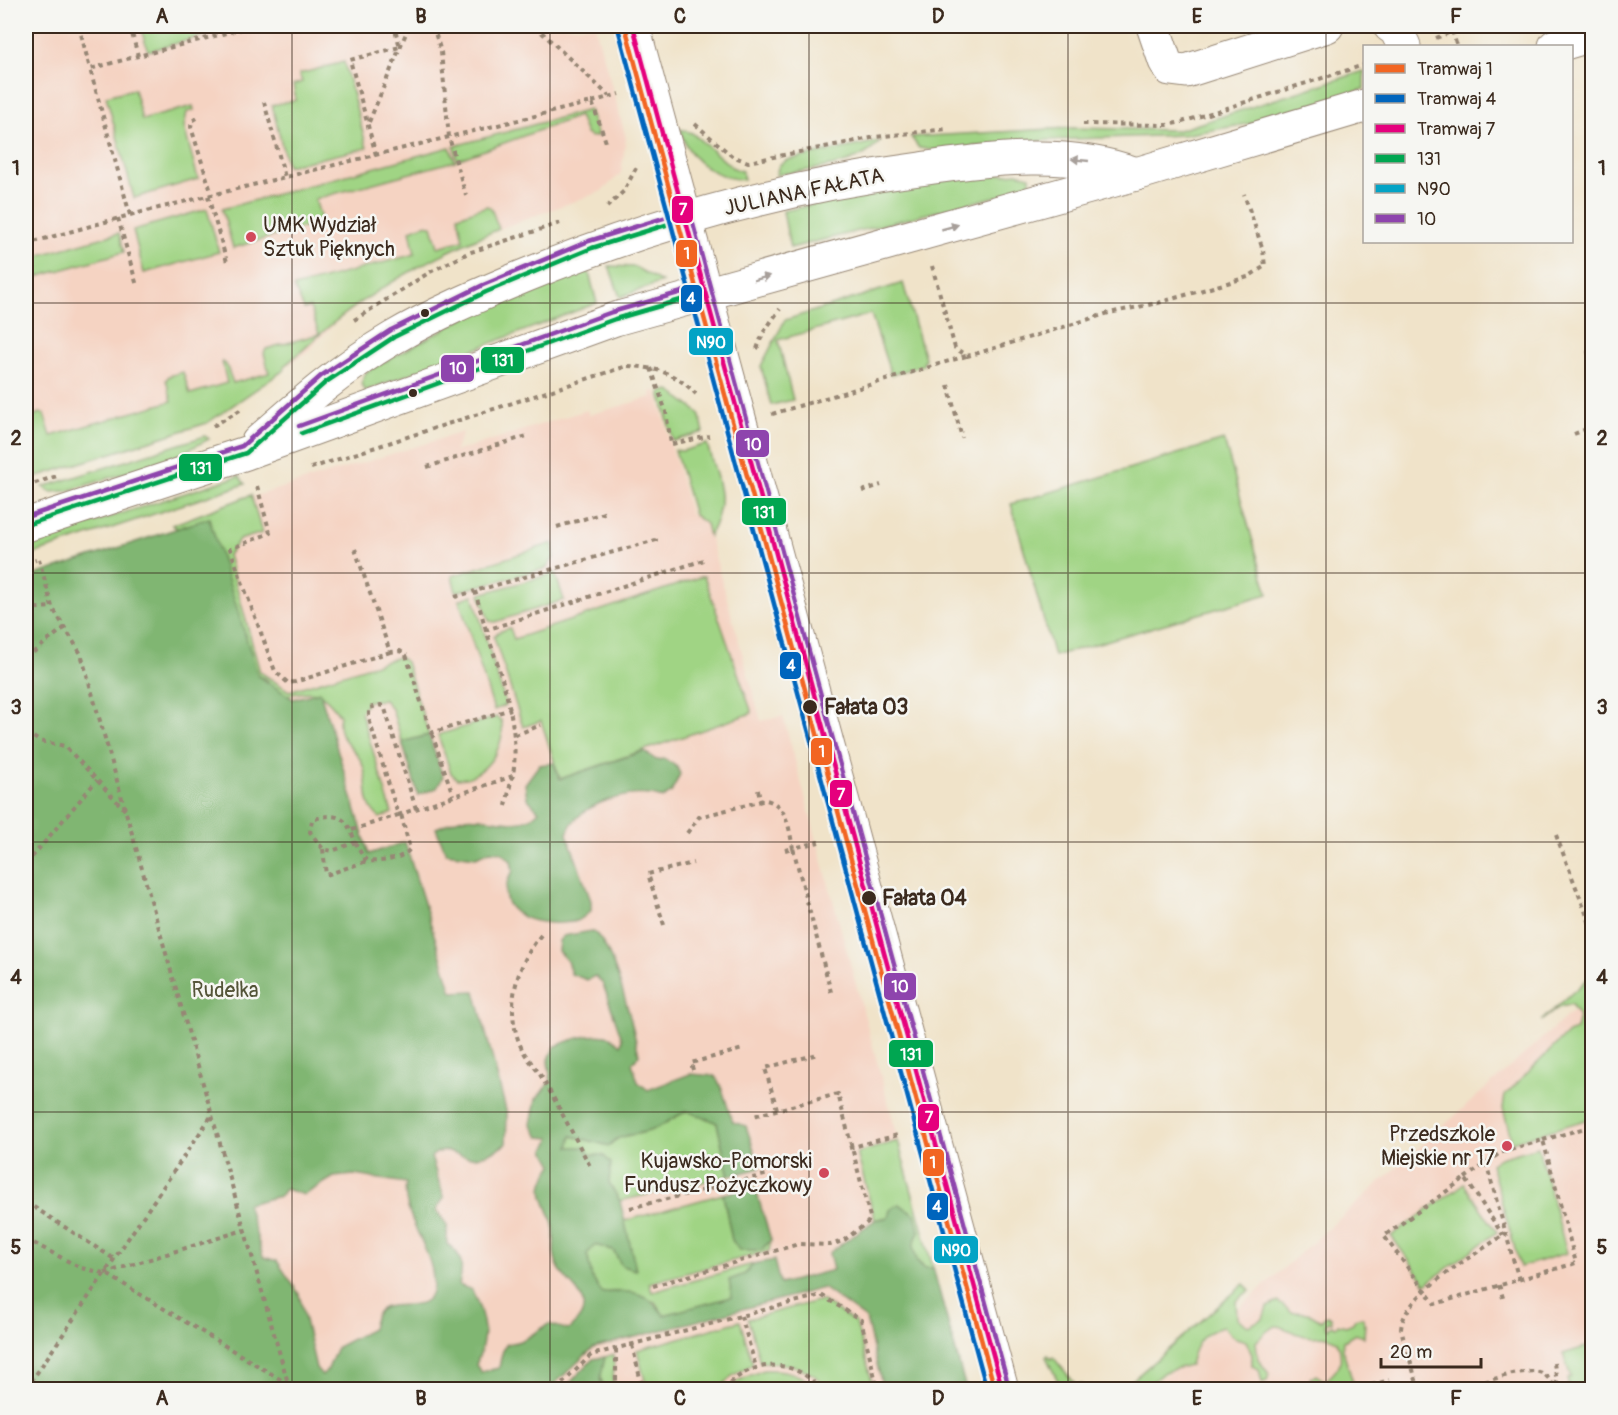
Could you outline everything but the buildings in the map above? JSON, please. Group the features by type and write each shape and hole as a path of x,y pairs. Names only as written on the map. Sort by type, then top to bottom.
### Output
{"street":[{"path":"633,26 1002,1389"},
{"path":"1153,26 1164,61 1170,69 1186,71 1327,26"},
{"path":"1390,26 1415,44"},
{"path":"1558,45 1593,35"},
{"name":"JULIANA FAŁATA","path":"26,525 246,453 615,319 1136,174 1363,107"},
{"name":"JULIANA FAŁATA","path":"246,453 326,382 394,337 486,292 592,248 763,196 866,176 1002,159 1050,157 1095,162 1136,174"}],"path":[{"path":"79,26 130,215"},
{"path":"130,26 138,57"},
{"path":"90,69 253,26"},
{"path":"394,26 400,47"},
{"path":"369,124 409,26"},
{"path":"433,26 441,52 449,136 466,195"},
{"path":"536,26 609,96"},
{"path":"1415,44 1466,26"},
{"path":"1452,31 1457,45"},
{"path":"376,155 350,60 400,47"},
{"path":"1078,124 1167,125 1182,122 1363,66"},
{"path":"26,244 118,218 622,93"},
{"path":"264,102 285,177"},
{"path":"592,102 607,145"},
{"path":"197,118 192,121 191,128 227,262"},
{"path":"691,120 732,156 748,162 876,137 958,128"},
{"path":"598,210 620,197 631,182 637,160"},
{"path":"764,416 1076,322 1158,303 1248,277 1265,266 1263,250 1244,194"},
{"path":"118,218 137,286"},
{"path":"416,280 490,243 562,222"},
{"path":"930,260 951,340 960,353 967,356"},
{"path":"1593,345 1587,347 1593,367"},
{"path":"301,471 627,366 651,368 672,374 701,400"},
{"path":"651,368 666,412 672,444 713,435"},
{"path":"866,380 868,386"},
{"path":"948,385 962,438"},
{"path":"206,429 247,405"},
{"path":"1574,434 1593,427"},
{"path":"427,467 530,435"},
{"path":"26,486 69,473"},
{"path":"246,489 268,482"},
{"path":"862,491 881,485"},
{"path":"257,486 270,533 230,549 275,671 288,683 390,652 400,651 406,655 453,795"},
{"path":"557,527 607,512"},
{"path":"455,597 656,540 655,537"},
{"path":"355,549 390,652"},
{"path":"26,563 50,555"},
{"path":"39,559 52,607 81,654 290,1387"},
{"path":"486,630 707,559"},
{"path":"475,591 510,709 514,735 513,776 506,806"},
{"path":"26,609 52,607"},
{"path":"26,658 64,628"},
{"path":"367,861 360,854 352,830 340,819 326,815 312,820 310,832 323,849 326,874 367,861 396,858 410,849 369,719 368,710 372,706 381,705 385,709 416,808"},
{"path":"431,733 510,709"},
{"path":"514,735 542,725"},
{"path":"26,732 39,741 65,746 125,810"},
{"path":"352,830 513,776"},
{"path":"26,864 97,780"},
{"path":"758,790 760,801"},
{"path":"687,833 699,817 760,801 774,802 783,812 831,992"},
{"path":"1556,835 1593,929"},
{"path":"785,850 822,841"},
{"path":"323,849 332,851 356,842"},
{"path":"664,925 648,874 693,863"},
{"path":"541,935 527,951 519,968 513,1022 523,1050 542,1077 590,1166"},
{"path":"693,1070 691,1063 743,1049"},
{"path":"777,1109 765,1068 818,1054"},
{"path":"653,1286 799,1244 830,1245 843,1241 868,1222 870,1216 850,1148 838,1094 753,1116"},
{"path":"26,1389 212,1114"},
{"path":"1543,1140 1576,1263 1435,1304 1384,1236 1500,1153 1543,1140 1593,1126"},
{"path":"850,1148 891,1137"},
{"path":"1486,1163 1504,1234 1519,1280"},
{"path":"630,1208 769,1174"},
{"path":"1465,1178 1504,1234"},
{"path":"26,1202 114,1259"},
{"path":"105,1273 244,1230"},
{"path":"1419,1389 1401,1326 1413,1304 1425,1291 1504,1234"},
{"path":"26,1239 81,1268 105,1273 290,1387"},
{"path":"1500,1285 1504,1301"},
{"path":"556,1389 591,1355 821,1294 861,1320 878,1389"},
{"path":"741,1316 756,1367"},
{"path":"632,1345 643,1389"},
{"path":"616,1349 616,1389"},
{"path":"1554,1363 1557,1389"},
{"path":"724,1389 730,1382 756,1367 776,1366 807,1376 820,1389"},
{"path":"1459,1389 1517,1373 1537,1371 1544,1374 1557,1389"},
{"path":"1354,1389 1389,1380"}],"shaded area":[{"name":"UMK Wydział Sztuk Pięknych","path":"26,26 595,26 626,138 621,173 602,191 453,246 395,279 336,322 308,351 278,372 26,448"},
{"path":"656,390 690,513 706,524 761,721 783,716 966,1389 302,1389 243,1192 206,931 217,536 249,498 463,432 454,452 587,410 589,415 652,397 651,392"},
{"name":"Przedszkole Miejskie nr 17","path":"1592,994 1592,1389 1148,1390 1249,1299"}],"green space":[{"path":"140,26 239,26 148,51"},
{"path":"344,62 367,148 287,166 272,105 296,100 293,85 302,82 299,74"},
{"path":"1363,71 1363,89 1259,122 1183,135 1050,140 932,150 919,148 911,137 1069,128 1179,130"},
{"path":"134,89 142,120 193,106 194,110 187,112 184,127 198,179 134,198 106,96"},
{"path":"589,110 598,136 591,137 586,134 579,116 457,160 454,146"},
{"path":"680,129 692,133 733,168 742,171 744,180 722,175 703,165 689,150"},
{"path":"880,141 860,157 846,162 776,175 779,165 787,160"},
{"path":"450,147 455,161 315,199 321,219 318,223 233,248 222,209"},
{"path":"1017,173 1030,176 1030,186 790,248 783,211 926,181"},
{"path":"487,206 491,208 499,229 433,259 351,309 284,366 284,370 207,423 35,477 27,451 26,433 27,426 39,413 44,414 51,436 172,401 166,380 169,376 183,372 190,394 227,383 222,362 226,364 233,383 269,373 264,353 266,349 319,334 310,307 304,309 294,287 415,254 410,230 427,224 432,226 438,247 463,240 458,216"},
{"path":"207,209 219,252 144,273 133,230"},
{"path":"119,233 124,252 26,280 26,259"},
{"path":"609,266 635,267 662,282 620,297"},
{"path":"588,269 597,303 365,391 361,384 366,372 468,316"},
{"path":"903,283 925,358 923,365 891,375 871,314 778,340 793,400 771,405 761,366 785,320"},
{"path":"669,390 699,413 704,432 673,441 660,392"},
{"path":"205,436 209,439 171,459 67,491 50,492 43,487"},
{"path":"1224,440 1268,594 1054,656 1011,504"},
{"path":"707,444 720,490 719,512 709,536 706,524 694,515 675,450 682,451"},
{"path":"239,476 245,484 27,556 26,544"},
{"path":"251,495 262,533 239,540 228,555 260,672 289,691 399,657 406,662 429,735 402,742 392,709 384,700 368,701 361,712 392,813 380,818 370,806 362,763 342,736 340,716 328,700 309,692 281,697 266,679 241,671 185,533 172,525"},
{"name":"Rudelka","path":"209,518 258,676 293,699 320,692 369,854 405,842 452,992 475,991 507,1114 506,1144 484,1155 474,1157 440,1151 431,1157 444,1198 436,1210 447,1225 447,1244 457,1253 461,1262 459,1285 472,1290 483,1319 484,1336 476,1365 481,1372 499,1368 503,1350 508,1344 520,1341 549,1324 568,1330 577,1322 583,1311 581,1298 556,1261 554,1229 543,1197 543,1183 553,1165 545,1150 551,1138 539,1137 531,1124 536,1099 551,1081 548,1062 554,1047 574,1039 596,1035 610,1037 621,1045 622,1039 603,984 595,976 587,980 571,974 567,961 558,951 559,941 563,936 592,931 600,938 608,951 622,987 639,1055 632,1063 638,1082 648,1090 690,1074 715,1076 733,1122 746,1126 760,1168 729,1176 717,1123 688,1111 654,1129 617,1139 609,1146 572,1136 569,1147 585,1147 590,1155 603,1155 611,1163 609,1183 620,1201 636,1270 622,1266 613,1250 595,1245 587,1254 592,1278 602,1293 630,1292 644,1296 664,1315 732,1297 729,1280 745,1274 753,1264 774,1260 780,1284 833,1270 829,1253 875,1220 888,1217 890,1210 899,1204 915,1214 919,1231 913,1246 917,1261 924,1268 933,1268 966,1389 883,1389 866,1319 823,1288 593,1348 549,1389 26,1389 26,578","holes":["354,1175 406,1183 408,1208 432,1273 433,1286 430,1296 424,1302 417,1304 389,1306 381,1309 376,1315 372,1329 337,1347 328,1369 322,1375 316,1368 299,1294 277,1261 263,1257 247,1204 280,1196 285,1189 304,1195 334,1177"]},
{"path":"553,543 554,557 547,568 456,592 452,576"},
{"path":"555,573 564,600 495,622 489,621 480,594"},
{"path":"704,576 752,713 560,779 541,721 523,727 494,637 498,632 510,628 514,639"},
{"path":"473,595 506,705 494,710 459,600"},
{"path":"496,717 501,720 502,730 501,740 492,759 476,774 457,779 451,773 438,735"},
{"path":"429,735 443,777 437,788 418,795 402,742"},
{"path":"644,751 656,760 665,759 677,767 680,774 671,793 662,798 637,795 608,800 582,814 572,823 567,834 591,901 591,911 579,920 548,923 536,921 515,912 509,905 506,895 507,884 513,871 511,861 501,852 490,851 476,857 446,853 436,828 456,820 473,817 523,821 539,811 527,798 525,784 539,765 554,763 560,779"},
{"path":"1592,975 1592,1118 1512,1142 1503,1108 1505,1095 1568,1033 1576,1030 1579,1016 1571,1004 1558,1008 1541,1021"},
{"path":"688,1111 717,1123 729,1176 620,1201 590,1155 568,1147 572,1136 609,1146 617,1139 654,1129"},
{"path":"898,1141 933,1268 925,1268 917,1261 913,1246 919,1231 888,1217 875,1220 857,1153"},
{"path":"1538,1147 1567,1253 1520,1267 1491,1164 1500,1158"},
{"path":"1464,1184 1497,1232 1426,1284 1391,1236"},
{"path":"755,1187 771,1240 761,1250 739,1250 732,1240 723,1194"},
{"path":"723,1194 732,1240 739,1249 761,1250 771,1240 769,1251 649,1283 652,1292 753,1264 732,1297 664,1315 655,1302 617,1291 602,1293 592,1278 587,1254 595,1245 613,1250 622,1265 635,1270 624,1221"},
{"path":"1244,1284 1250,1290 1236,1301 1237,1318 1248,1326 1263,1319 1267,1307 1278,1302 1292,1312 1308,1313 1321,1321 1326,1316 1331,1317 1332,1322 1328,1321 1325,1325 1328,1329 1331,1325 1346,1326 1362,1317 1365,1323 1364,1337 1355,1334 1344,1341 1343,1350 1354,1386 1325,1390 1319,1384 1312,1384 1310,1378 1316,1375 1325,1381 1338,1368 1340,1354 1337,1341 1323,1336 1305,1336 1275,1326 1256,1342 1258,1359 1269,1374 1267,1381 1262,1383 1259,1369 1252,1366 1252,1355 1246,1341 1233,1337 1223,1327 1215,1329 1200,1340 1190,1365 1164,1372 1144,1389 1122,1389"},
{"path":"821,1300 856,1323 874,1389 826,1389 820,1381 805,1370 778,1363 760,1362 748,1319"},
{"path":"740,1321 753,1364 732,1376 719,1389 647,1389 637,1350"},
{"path":"1592,1345 1592,1389 1569,1389 1567,1379 1571,1377 1563,1354"},
{"path":"614,1354 613,1389 605,1389 601,1377 602,1366 605,1357"},
{"path":"1048,1355 1051,1359 1053,1357 1077,1386 1080,1384 1086,1389 1062,1389 1046,1357"},
{"path":"605,1357 600,1380 605,1389 564,1389 593,1359"},
{"path":"763,1370 792,1373 805,1379 816,1389 729,1389 737,1381"}],"tram line":[{"name":"1","path":"625,26 995,1390"},
{"name":"7","path":"633,26 1002,1388"},
{"name":"4","path":"618,28 987,1390"}],"transit line":[{"name":"N90","path":"626,28 994,1390"},
{"name":"10","path":"26,517 242,446 321,376 391,330 483,285 589,241 683,212 690,213 1009,1388"},
{"name":"131","path":"685,219 1002,1390"},
{"name":"131","path":"26,525 246,453 326,382 394,337 486,292 592,248 685,219"},
{"name":"10","path":"299,426 612,312 703,286"},
{"name":"131","path":"302,433 615,319 705,293"}],"place":[{"name":"UMK Wydział Sztuk Pięknych","path":"251,237"},
{"name":"Fałata 03","path":"810,707"},
{"name":"Fałata 04","path":"869,898"},
{"name":"Przedszkole Miejskie nr 17","path":"1507,1146"},
{"name":"Kujawsko-Pomorski Fundusz Pożyczkowy","path":"824,1173"}]}
